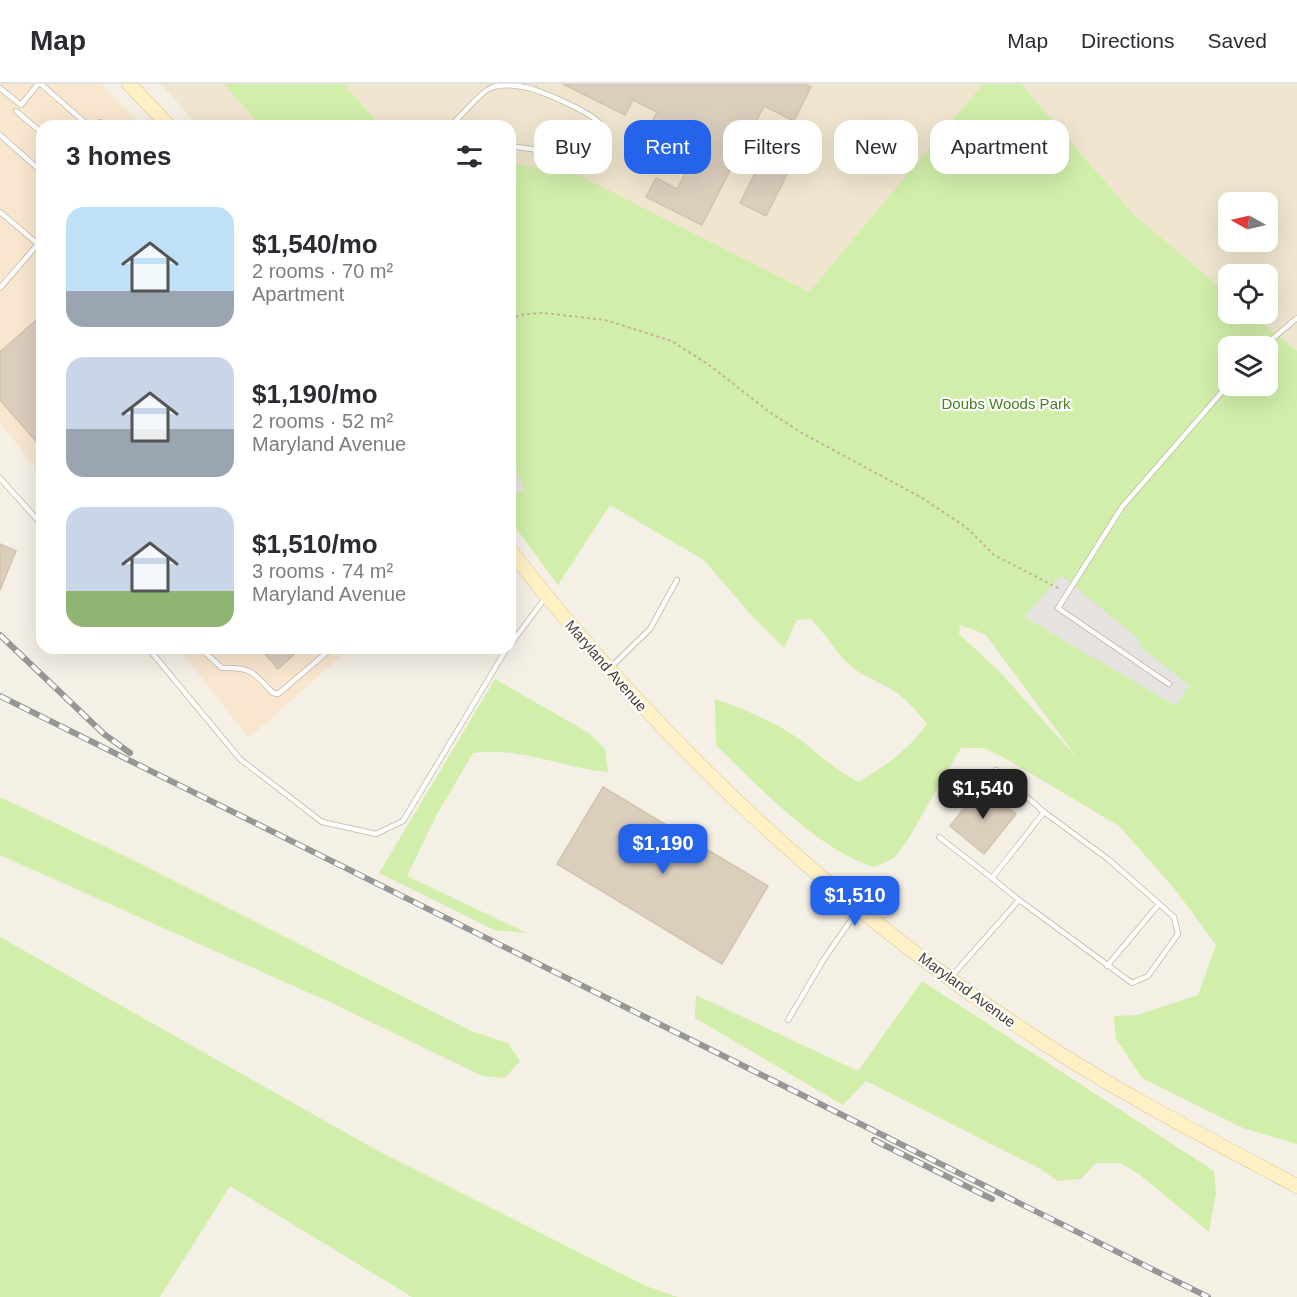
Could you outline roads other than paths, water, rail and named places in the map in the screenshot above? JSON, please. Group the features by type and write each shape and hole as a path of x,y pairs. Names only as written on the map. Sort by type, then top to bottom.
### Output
{"main road":[{"path":"129,84 163,120"},
{"name":"Maryland Avenue","path":"516,558 608,670 679,747 762,827 858,910 949,979 1025,1032 1110,1084 1297,1186"}],"lane":[{"path":"0,88 21,105 40,84 82,120"},
{"path":"457,120 491,86 508,86 536,90 593,118 602,126 604,137 602,148 596,155 587,157 516,147"},
{"path":"16,111 36,128"},
{"path":"0,135 36,167"},
{"path":"0,212 36,243"},
{"path":"0,288 36,250"},
{"path":"1276,336 1297,318"},
{"path":"1169,684 1058,608 1122,507 1218,396"},
{"path":"0,478 36,518"},
{"path":"608,670 650,630 677,580"},
{"path":"516,637 546,597"},
{"path":"153,654 240,759 322,822 376,834 403,821 504,654"},
{"path":"207,654 222,668 252,670 273,693 278,694 325,654"},
{"path":"939,837 1019,900 1132,983 1148,976 1178,934 1174,917 1108,859 1044,812 996,770"},
{"path":"992,878 1044,812"},
{"path":"949,979 1019,900"},
{"path":"1107,966 1159,904"},
{"path":"788,1020 824,959 858,910"}],"railway":[{"path":"0,635 104,734 130,753"},
{"path":"0,696 1208,1297"},
{"path":"874,1140 992,1199"}],"park label":[{"name":"Doubs Woods Park","path":"1006,404"}]}
